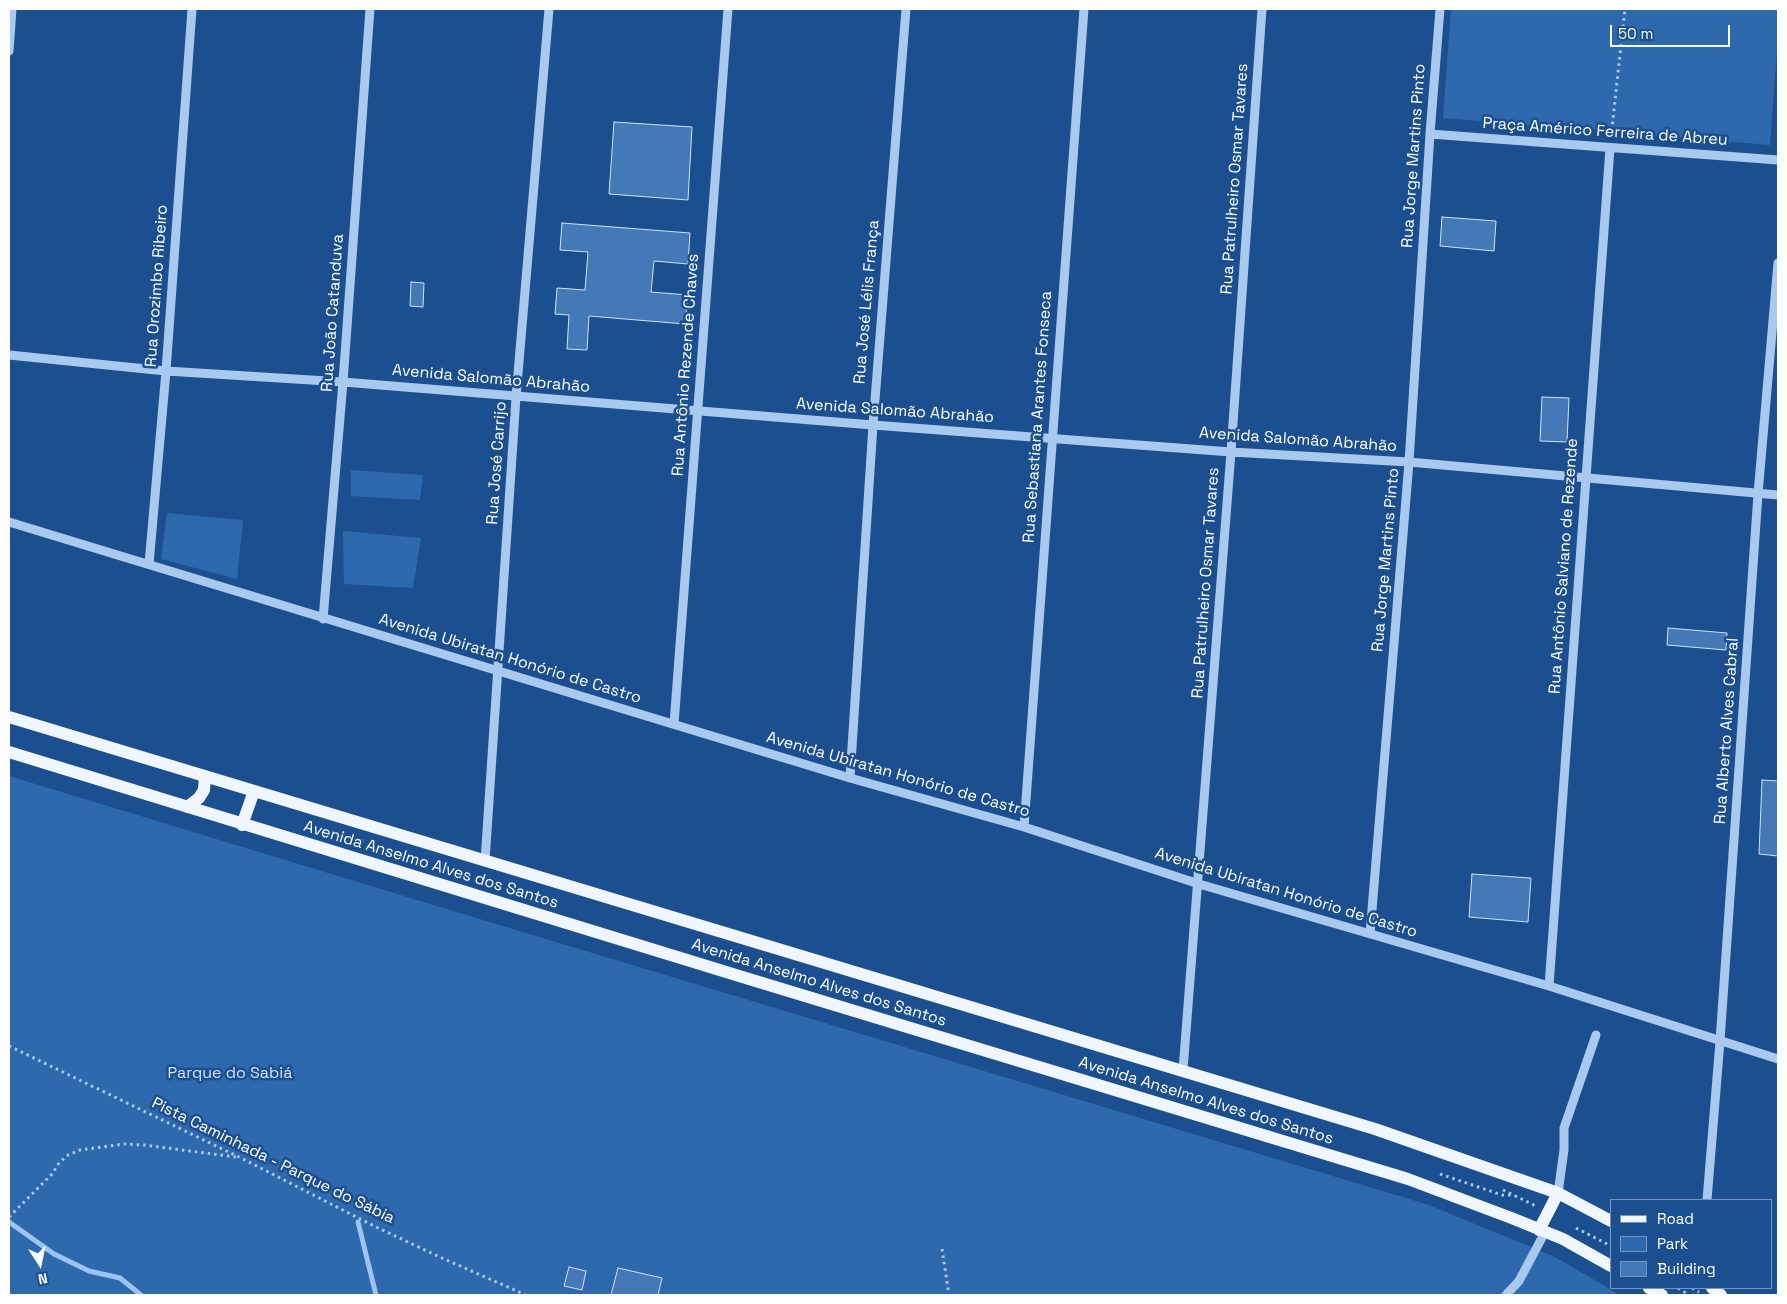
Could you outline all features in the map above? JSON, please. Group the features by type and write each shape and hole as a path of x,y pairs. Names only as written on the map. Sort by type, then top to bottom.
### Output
{"main road":[{"name":"Avenida Anselmo Alves dos Santos","path":"9,717 1375,1129 1558,1193 1610,1220"},
{"name":"Avenida Anselmo Alves dos Santos","path":"9,752 242,825 1408,1179 1514,1219 1563,1240 1610,1265"},
{"path":"187,807 199,798 204,790 205,776"},
{"path":"242,825 254,791"},
{"path":"1542,1231 1558,1193"},
{"path":"1650,1289 1662,1295"}],"street":[{"path":"9,51 12,9"},
{"name":"Rua Orozimbo Ribeiro","path":"149,564 166,370 192,9"},
{"name":"Rua João Catanduva","path":"323,619 343,382 370,9"},
{"name":"Rua José Carrijo","path":"485,861 516,397 550,9"},
{"name":"Rua Antônio Rezende Chaves","path":"674,724 728,9"},
{"name":"Rua José Lélis França","path":"850,778 873,425 906,9"},
{"name":"Rua Sebastiana Arantes Fonseca","path":"1024,827 1084,9"},
{"name":"Rua Patrulheiro Osmar Tavares","path":"1183,1070 1199,884 1262,9"},
{"name":"Rua Jorge Martins Pinto","path":"1370,934 1409,462 1440,9"},
{"name":"Praça Américo Ferreira de Abreu","path":"1430,134 1778,160"},
{"name":"Rua Antônio Salviano de Rezende","path":"1549,986 1610,148"},
{"name":"Rua Alberto Alves Cabral","path":"1707,1199 1720,1041 1758,494 1778,263"},
{"name":"Avenida Salomão Abrahão","path":"9,355 166,370 343,382 1052,439 1409,462 1778,495"},
{"name":"Avenida Ubiratan Honório de Castro","path":"9,522 850,778 1024,827 1199,884 1549,986 1778,1059"},
{"path":"1558,1193 1564,1150 1564,1128 1596,1035"},
{"path":"1506,1295 1519,1281 1542,1231"}],"path":[{"path":"1610,148 1625,9"},
{"name":"Pista Caminhada - Parque do Sábia","path":"9,1046 239,1157 376,1227 526,1295"},
{"path":"9,1217 52,1174 59,1163 68,1155 80,1150 124,1144 239,1157"},
{"path":"942,1249 948,1295"}],"green space":[{"path":"1451,9 1778,9 1778,38 1770,145 1443,118"},
{"path":"351,470 423,475 420,500 351,496"},
{"path":"167,513 243,520 237,579 161,559"},
{"path":"343,531 421,538 413,588 344,584"},
{"name":"Parque do Sabiá","path":"9,776 1429,1205 1555,1257 1620,1295 9,1295"}],"building":[{"path":"614,122 692,127 688,200 609,194"},
{"path":"1442,217 1496,221 1494,251 1440,246"},
{"path":"562,223 690,233 688,264 654,261 651,292 688,295 685,324 589,316 587,350 567,349 569,315 555,314 557,288 585,290 588,252 560,250"},
{"path":"411,282 424,283 423,307 410,306"},
{"path":"1542,397 1569,398 1567,442 1540,441"},
{"path":"1668,628 1727,633 1726,650 1667,645"},
{"path":"1762,780 1778,781 1778,856 1759,854"},
{"path":"1472,874 1531,878 1528,922 1469,917"},
{"path":"569,1267 586,1271 582,1290 564,1286"},
{"path":"618,1268 662,1278 658,1295 611,1295"}],"waterway":[{"path":"9,1222 54,1254 89,1271 120,1278 141,1295"},
{"path":"358,1222 376,1295"}]}
